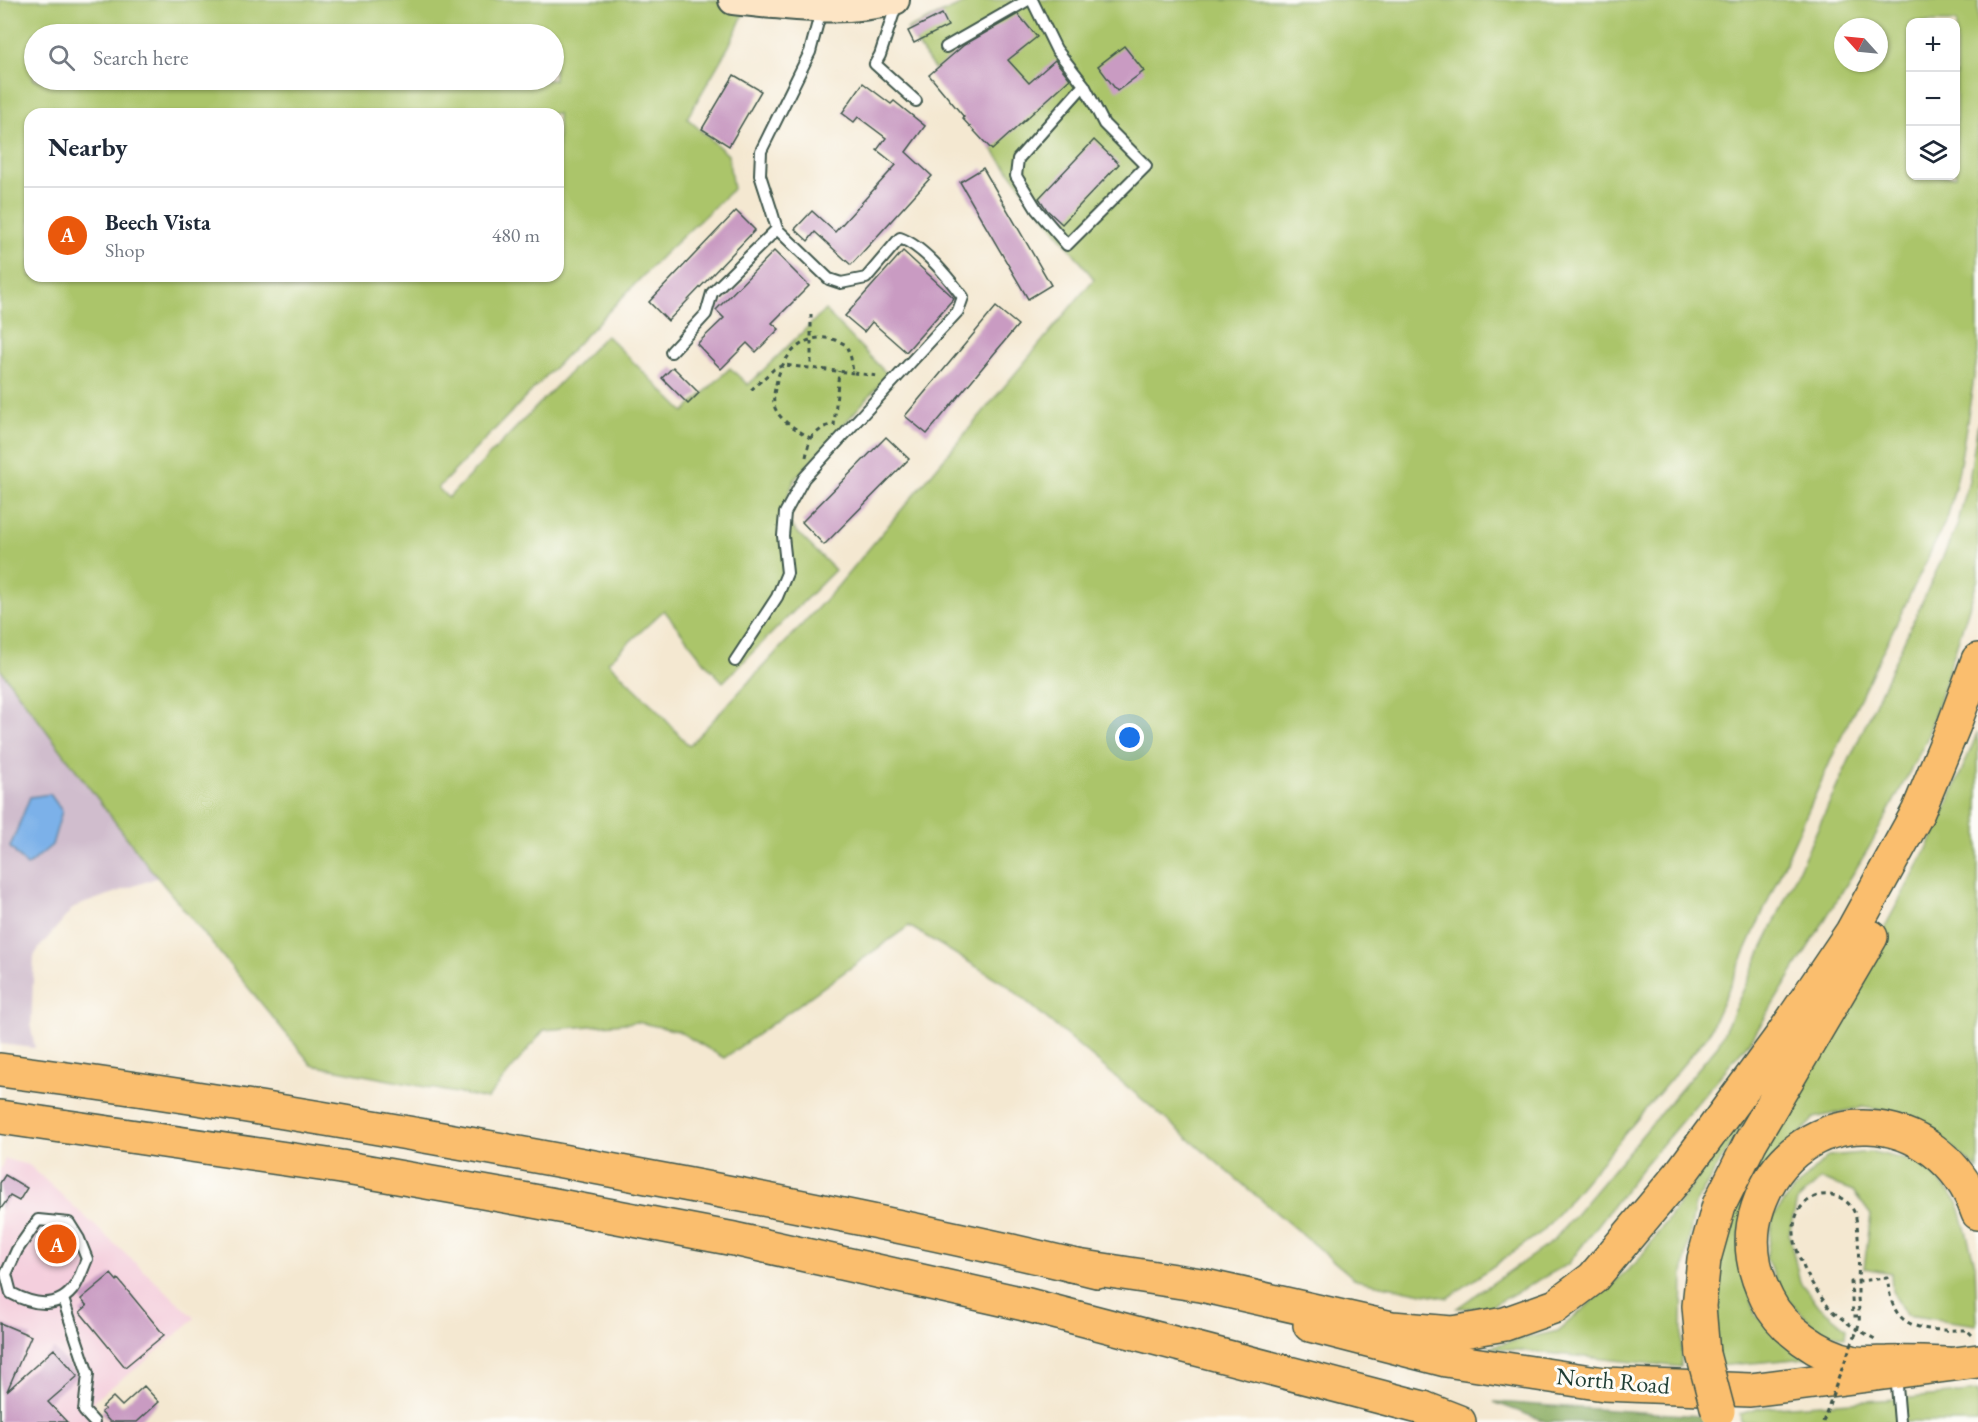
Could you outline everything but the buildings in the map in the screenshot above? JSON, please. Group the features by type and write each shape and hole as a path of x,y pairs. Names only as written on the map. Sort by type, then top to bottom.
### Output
{"highway":[{"path":"0,1070 161,1093 483,1145 759,1198 1071,1265 1201,1285 1381,1326 1452,1333 1505,1324 1556,1306 1593,1278 1681,1173 1781,1037 1852,932 1918,812 1978,660"},
{"path":"1720,1417 1702,1354 1699,1306 1704,1259 1719,1205 1750,1143 1859,960 1925,833 1978,705"},
{"path":"0,1118 341,1167 734,1239 1024,1304 1423,1408 1459,1422"},
{"path":"1966,1354 1852,1363 1822,1351 1792,1331 1771,1307 1757,1279 1752,1254 1753,1223 1764,1191 1778,1167 1799,1148 1824,1134 1851,1127 1884,1128 1908,1135 1934,1148 1972,1194 1978,1213"},
{"name":"North Road","path":"1071,1265 1446,1360 1604,1384 1750,1390 1896,1371 1966,1354"}],"main road":[{"path":"733,0 822,7 877,5 896,0"},
{"path":"1423,1408 1477,1422"}],"lane":[{"path":"896,0 880,55 875,64 916,101"},
{"path":"946,47 1030,0 1056,49 1084,85 1104,124 1146,166 1067,245 1037,210 1016,176 1018,159 1084,85"},
{"path":"735,661 777,597 787,573 783,536 786,513 804,478 958,311 963,297 951,281 911,242 900,238 866,278 841,283 828,279 777,229 760,176 760,152 810,52 822,7"},
{"path":"671,352 706,314 712,293 777,229"},
{"path":"38,1220 69,1223 87,1259 75,1286 63,1299 45,1304 27,1302 11,1293 6,1274 17,1250 38,1220"},
{"path":"63,1299 88,1374 84,1411 93,1422"},
{"path":"1896,1371 1900,1422"}],"path":[{"path":"811,314 811,368"},
{"path":"810,438 786,422 775,409 773,395 779,373 791,352 811,339 829,338 846,345 853,373"},
{"path":"751,390 774,369 784,365 883,376 891,383"},
{"path":"832,447 839,371"},
{"path":"813,468 806,458 810,438 824,427 834,424"},
{"path":"1823,1422 1858,1323 1858,1316 1856,1217 1851,1206 1844,1199 1832,1195 1820,1195 1810,1199 1797,1215 1795,1244 1807,1277 1833,1312"},
{"path":"1858,1316 1853,1316 1851,1282 1887,1278 1896,1312 1905,1321 1916,1327 1967,1330 1966,1354"}],"shaded area":[{"path":"0,666 159,877 74,907 39,948 34,956 31,1029 35,1048 0,1044"},
{"path":"5,1159 29,1165 195,1318 141,1365 95,1399 94,1409 106,1422 0,1422 0,1170"}],"green space":[{"path":"0,0 711,0 747,6 729,46 687,118 728,155 733,189 664,254 438,488 448,498 606,335 684,412 730,368 748,385 825,310 888,375 795,479 780,515 835,570 723,682 664,610 608,662 656,709 689,746 837,587 1094,279 966,116 907,29 971,0 1978,0 1978,353 1959,470 1948,516 1838,744 1708,1035 1543,1231 1448,1298 1356,1280 1007,985 909,926 724,1058 678,1031 637,1022 544,1030 487,1099 312,1065 149,867 0,669"},
{"path":"1978,422 1978,579 1926,741 1870,846 1753,1037 1638,1173 1568,1264 1488,1308 1457,1308 1553,1241 1718,1045 1957,526 1969,480"},
{"path":"1978,732 1978,1170 1908,1115 1863,1107 1814,1118 1763,1177 1739,1236 1755,1315 1785,1337 1807,1358 1718,1366 1708,1313 1735,1182 1833,1035 1875,945 1935,834"},
{"path":"1780,1063 1695,1204 1683,1274 1681,1367 1487,1347 1558,1331 1637,1262"},
{"path":"1873,1152 1924,1164 1958,1202 1975,1264 1977,1325 1906,1315 1892,1291 1891,1273 1864,1268 1871,1215 1853,1191 1821,1179 1797,1201 1789,1234 1800,1282 1820,1307 1846,1328 1845,1338 1816,1328 1783,1294 1766,1259 1773,1217 1789,1195 1828,1156"},
{"path":"1978,1391 1978,1422 1741,1422 1740,1414 1760,1408"},
{"path":"1494,1402 1700,1416 1703,1422 1547,1422"}],"water":[{"path":"50,794 62,811 52,845 27,866 10,847 30,797"}],"place":[{"name":"Beech Vista","path":"57,1244"}]}
